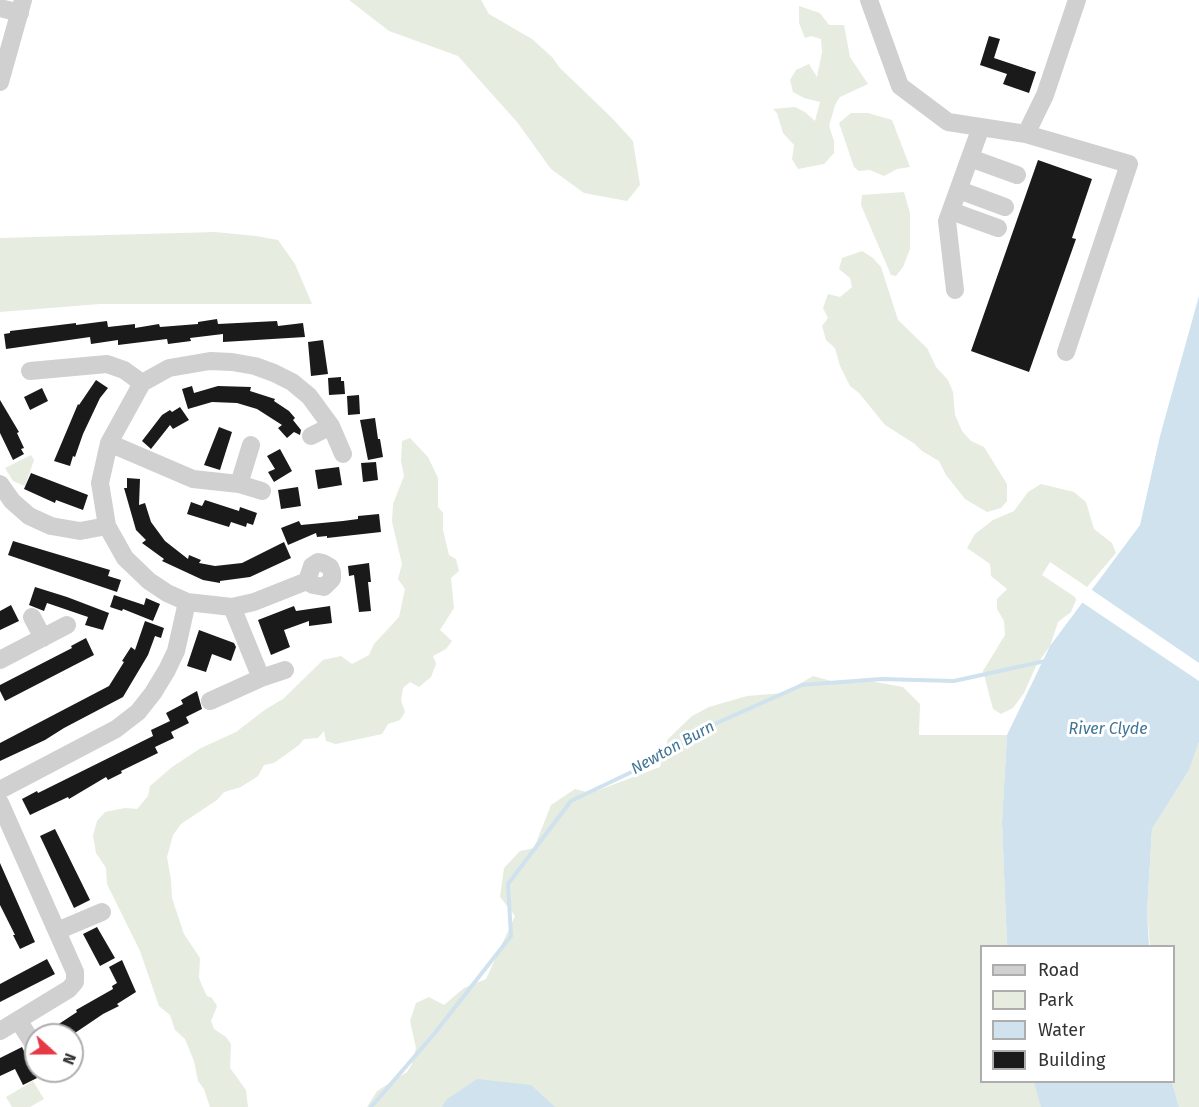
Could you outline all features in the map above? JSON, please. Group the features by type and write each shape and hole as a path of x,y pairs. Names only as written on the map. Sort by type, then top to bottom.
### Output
{"street":[{"path":"869,0 900,86 948,122 1026,134 1128,164 1066,352"},
{"path":"1026,134 1045,95 1077,0"},
{"path":"0,8 22,6 0,82"},
{"path":"955,290 947,221 981,127"},
{"path":"970,158 1017,175"},
{"path":"959,190 1005,207"},
{"path":"951,211 998,228"},
{"path":"307,581 254,602 231,607 188,602 167,593 137,571 125,558 106,526 100,483 109,443 142,383 169,368 210,361 232,362 255,366 292,382 309,396 331,426 343,454"},
{"path":"30,371 107,364 124,370 142,383"},
{"path":"311,436 331,426"},
{"path":"109,443 193,479 239,484 262,491"},
{"path":"239,484 251,445"},
{"path":"0,484 12,501 29,516 51,526 80,531 106,526"},
{"path":"0,790 116,729 138,712 153,693 176,651 188,602"},
{"path":"231,607 261,678"},
{"path":"32,617 43,638"},
{"path":"0,660 67,625"},
{"path":"210,701 285,670"},
{"path":"0,803 75,972 75,982 69,989 0,1031"},
{"path":"57,932 102,912"},
{"path":"18,1020 24,1029"}],"green space":[{"path":"349,0 481,0 489,14 532,39 552,57 560,68 633,141 640,185 627,201 584,193 551,169 517,122 458,56 389,31"},
{"path":"799,6 820,13 829,25 844,25 850,57 868,84 840,97 835,105 829,126 834,141 834,153 824,164 798,169 792,159 794,145 783,133 777,113 773,109 795,107 815,121 820,102 804,98 793,92 790,80 796,70 809,64 817,77 822,52 821,39 811,36 805,38 799,23"},
{"path":"851,113 868,113 892,120 910,167 897,169 884,176 870,170 859,171 854,167 839,123"},
{"path":"904,192 910,213 910,249 903,267 896,276 891,275 861,205 862,195"},
{"path":"215,232 278,240 295,264 312,304 100,304 0,312 0,238"},
{"path":"862,251 881,267 898,320 927,348 936,367 948,380 953,392 955,415 962,431 971,441 984,447 1007,484 1007,501 1001,508 987,512 965,499 946,475 939,461 885,425 859,393 850,386 840,366 835,348 826,340 822,326 828,318 823,308 828,294 840,297 852,287 850,278 839,269 842,258"},
{"path":"410,438 428,457 438,478 438,507 443,513 443,530 449,555 456,559 459,571 451,578 454,608 440,630 452,641 446,649 433,656 436,664 431,677 419,687 410,682 403,688 401,700 405,712 400,720 388,724 382,734 336,744 326,741 324,731 318,738 304,739 274,763 264,765 258,776 241,787 224,792 217,800 181,824 173,835 167,857 172,898 184,934 200,958 199,978 207,996 212,998 217,1006 211,1021 214,1029 226,1037 231,1044 230,1068 246,1090 248,1107 210,1107 204,1089 198,1081 194,1061 185,1039 175,1030 170,1015 159,1006 140,951 107,884 106,868 96,853 93,836 97,821 105,812 125,808 137,809 148,796 150,786 172,767 201,748 236,732 283,699 323,660 341,656 352,664 369,655 374,644 399,617 405,589 398,579 402,564 392,522 393,504 404,476 401,461 402,441"},
{"path":"31,455 34,460 25,486 13,481 5,468"},
{"path":"1041,484 1074,492 1086,502 1094,529 1112,543 1116,553 1087,587 1050,562 1042,575 1075,597 1076,600 1071,612 1058,622 1050,646 1037,664 1024,693 1013,708 1001,714 993,709 983,671 1005,635 1004,621 997,609 997,599 1007,589 991,576 990,564 967,548 975,534 993,520 1014,511 1028,492"},
{"path":"813,676 835,682 870,681 903,687 920,704 919,735 1007,735 1002,822 1007,945 980,945 980,1083 1036,1083 1044,1107 367,1107 377,1091 407,1072 412,1064 416,1048 410,1021 416,1003 429,997 444,1005 464,988 486,979 515,916 500,897 504,868 520,851 534,848 551,805 575,789 591,793 660,767 668,739 692,716 709,707 747,696 784,693"},
{"path":"1199,742 1199,1107 1179,1107 1172,1083 1175,1083 1175,945 1150,945 1147,912 1152,829 1189,770"},
{"path":"30,1083 34,1083 44,1099 30,1107 12,1107 6,1097"}],"water":[{"name":"River Clyde","path":"1199,296 1199,742 1189,770 1152,829 1147,912 1149,945 1007,945 1002,822 1007,735 1050,646 1140,525 1160,436"},
{"path":"477,1079 531,1085 555,1107 442,1107 446,1100"},
{"path":"1034,1083 1172,1083 1179,1107 1041,1107"}],"pier":[{"path":"1089,588 1199,663 1199,681 1080,601"}],"building":[{"path":"989,36 1000,39 994,58 1036,72 1029,93 1003,84 1007,74 980,65"},
{"path":"1038,160 1092,179 1072,238 1076,239 1029,372 971,351"},
{"path":"217,319 218,324 277,321 278,326 303,323 305,337 223,342 223,334 190,338 191,341 168,344 167,339 118,345 118,340 91,344 90,337 6,349 4,334 10,331 76,323 76,325 107,321 108,327 135,324 135,328 159,324 160,327 198,324 198,322"},
{"path":"323,340 328,374 311,376 308,342"},
{"path":"341,377 341,381 344,381 345,394 329,395 328,378"},
{"path":"96,380 108,388 100,398 75,457 73,456 70,466 54,461 78,404"},
{"path":"192,386 194,393 218,386 251,387 250,391 275,399 274,401 289,411 301,430 300,435 294,432 287,438 278,428 282,425 257,409 237,403 212,402 188,409 182,389"},
{"path":"42,388 48,401 30,410 24,397"},
{"path":"359,395 360,414 348,415 347,396"},
{"path":"0,400 19,432 17,433 24,448 21,449 24,454 13,460 0,433"},
{"path":"180,407 189,420 173,429 170,425 151,449 142,441 162,415"},
{"path":"375,418 383,457 368,460 360,420"},
{"path":"219,427 232,432 220,470 204,465"},
{"path":"280,449 292,471 274,482 268,472 275,469 267,456"},
{"path":"376,462 378,480 363,482 361,463"},
{"path":"339,467 342,485 318,489 315,470"},
{"path":"31,473 88,495 83,510 56,500 55,503 24,489"},
{"path":"127,478 140,479 139,505 145,503 151,522 165,541 188,559 189,555 201,560 199,563 215,566 242,563 284,542 291,558 250,577 220,581 220,583 203,580 162,561 164,559 142,543 146,540 136,530 124,488 127,488"},
{"path":"298,487 301,506 281,509 278,490"},
{"path":"205,500 239,511 240,507 257,513 253,525 247,523 246,527 231,522 229,527 187,514 191,502 202,506"},
{"path":"379,514 381,532 327,538 327,536 317,537 316,533 288,545 281,528 299,521 301,525 358,519 358,516"},
{"path":"13,541 110,570 108,576 121,580 117,592 8,555"},
{"path":"369,563 371,611 359,612 354,575 349,576 348,566"},
{"path":"35,587 109,613 103,630 85,625 88,617 47,603 44,611 29,605"},
{"path":"114,595 144,605 146,598 160,604 153,621 123,609 122,611 110,607"},
{"path":"11,605 19,621 0,630 0,611"},
{"path":"294,606 296,611 330,606 332,623 309,626 309,621 284,630 290,647 271,655 258,620"},
{"path":"145,621 164,628 161,638 155,636 148,655 123,697 45,740 0,761 0,743 109,686 131,647 135,650"},
{"path":"199,630 234,643 236,647 231,661 212,654 206,672 187,666"},
{"path":"86,638 94,655 5,701 0,685 72,648 71,646"},
{"path":"197,691 202,709 186,717 189,723 171,732 174,738 155,747 158,753 108,780 106,777 69,799 68,797 30,815 22,799 153,736 151,730 170,721 166,713 183,704 181,700"},
{"path":"55,829 90,900 74,908 40,836"},
{"path":"0,863 35,942 20,949 0,905"},
{"path":"97,927 115,958 100,966 83,934"},
{"path":"47,959 55,974 0,1002 0,984"},
{"path":"122,960 136,992 117,1004 119,1006 84,1027 84,1023 60,1023 77,1012 76,1010 113,989 112,986 117,983 109,967"},
{"path":"22,1047 24,1083 27,1083 23,1085 15,1069 0,1076 0,1058"}],"waterway":[{"name":"Newton Burn","path":"371,1107 434,1034 511,936 508,884 571,801 640,768 717,723 802,685 881,679 954,681 1045,661"}]}
